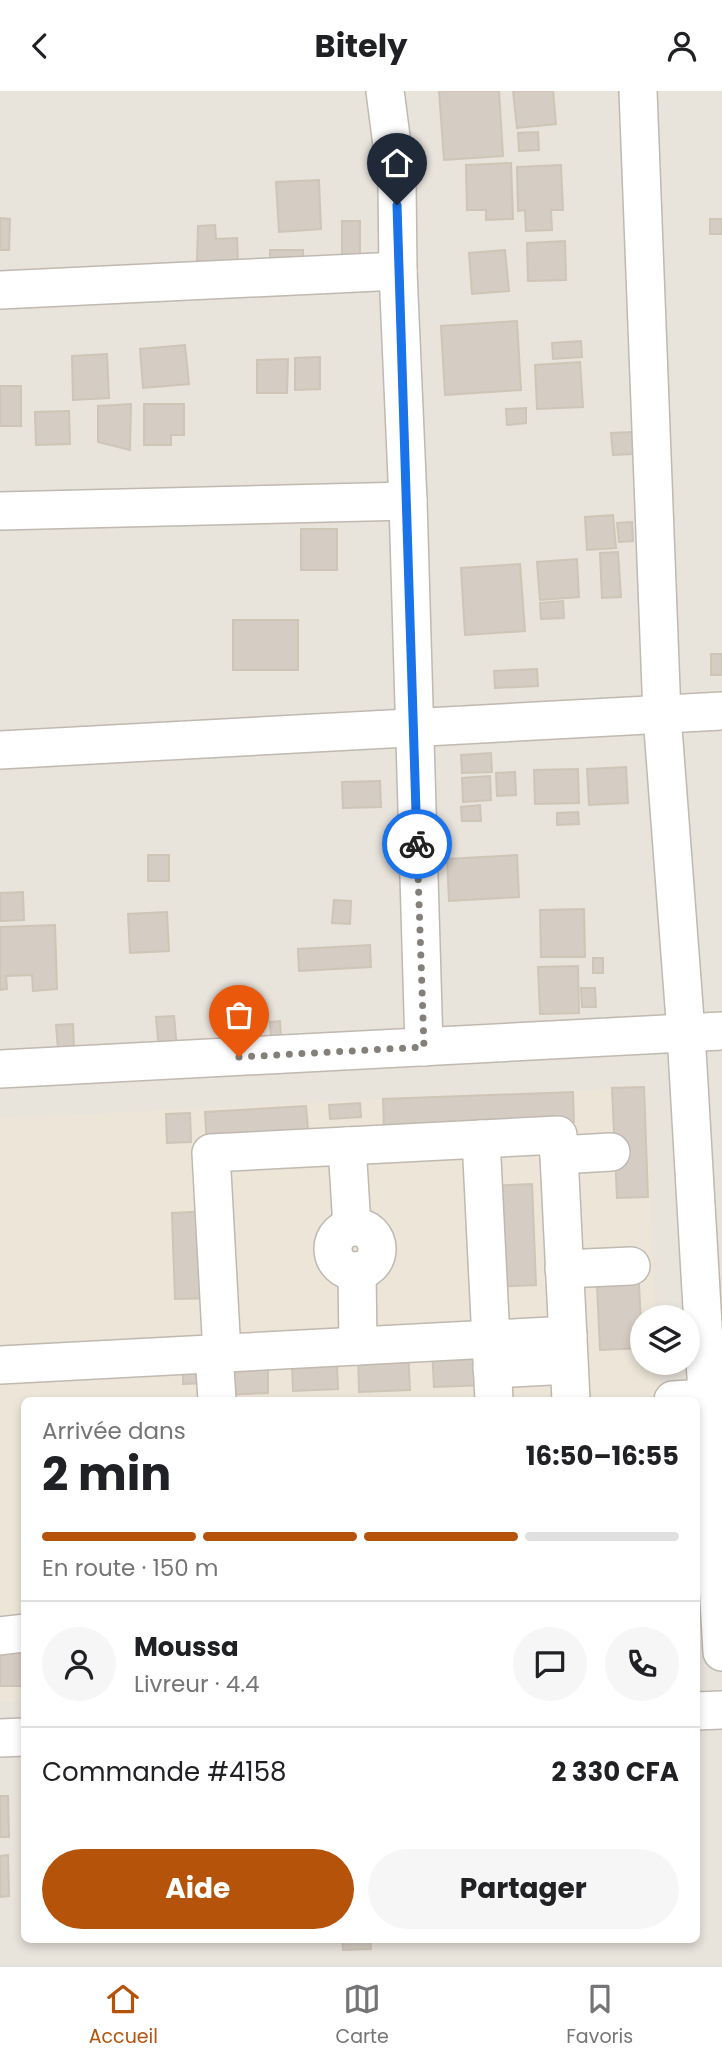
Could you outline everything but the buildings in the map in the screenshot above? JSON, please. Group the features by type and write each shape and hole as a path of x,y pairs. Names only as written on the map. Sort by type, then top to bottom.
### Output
{"street":[{"path":"385,91 397,183 424,1047"},
{"path":"638,91 662,715 686,1033 712,1312 691,1397"},
{"path":"0,290 398,271"},
{"path":"0,511 408,501"},
{"path":"0,750 722,711"},
{"path":"0,1069 722,1031"},
{"path":"0,1365 218,1353 358,1346 492,1369 569,1367 558,1135 211,1153 218,1353 217,1397"},
{"path":"481,1139 492,1369"},
{"path":"347,1146 352,1227 364,1229 373,1236 377,1247 375,1259 368,1268 357,1271 358,1346"},
{"path":"559,1155 611,1152"},
{"path":"564,1269 631,1266"},
{"path":"700,1478 722,1652"},
{"path":"0,1636 21,1633"},
{"path":"700,1711 722,1710"},
{"path":"0,1738 21,1737"}],"shaded area":[{"path":"0,91 722,91 722,1965 0,1965"},
{"path":"645,1087 655,1305 630,1305 630,1375 659,1375 660,1397 21,1397 21,1701 0,1702 0,1118"}],"way so far":[{"path":"239,1057 424,1047 417,844"}],"route":[{"path":"397,205 417,844"}]}
